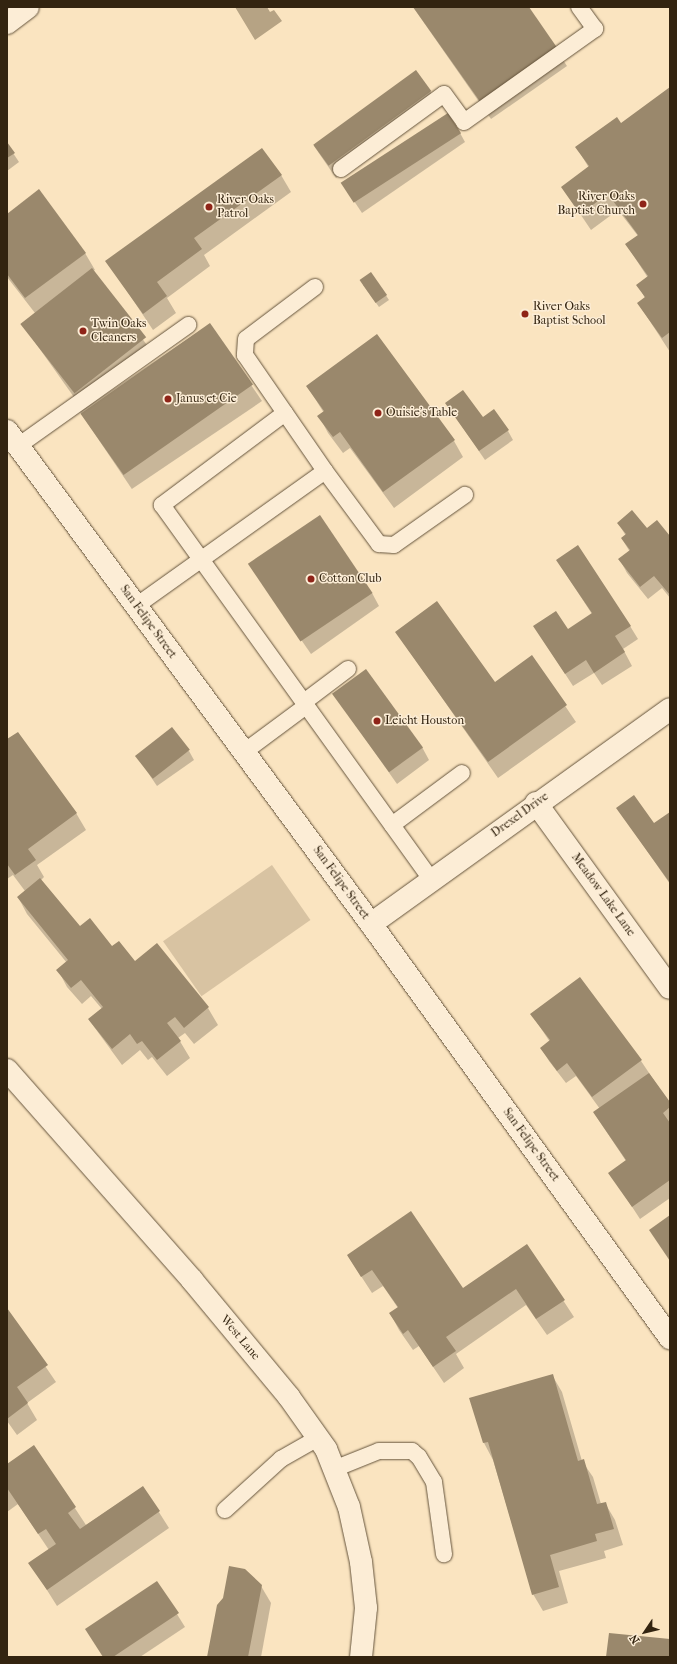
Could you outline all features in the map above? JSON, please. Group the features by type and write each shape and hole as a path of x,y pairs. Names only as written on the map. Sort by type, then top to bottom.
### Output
{"street":[{"path":"7,23 28,7"},
{"name":"San Felipe Street","path":"13,439 371,924 670,1338"},
{"name":"Drexel Drive","path":"371,924 536,803 670,709"},
{"name":"Meadow Lake Lane","path":"536,803 670,988"},
{"name":"West Lane","path":"7,1070 192,1280 289,1397 318,1438 334,1469 348,1507 361,1562 366,1608 361,1657"}],"lane":[{"path":"341,169 444,94 464,122 595,28 580,7"},
{"path":"315,287 246,339 245,355 325,471 379,544 394,545 465,495"},
{"path":"13,439 188,325"},
{"path":"285,413 162,505 431,880"},
{"path":"136,606 325,471"},
{"path":"244,752 348,670"},
{"path":"392,825 462,773"},
{"path":"225,1510 281,1459 318,1438"},
{"path":"334,1469 379,1451 412,1451 419,1457 434,1482 444,1554"}],"shaded area":[{"path":"235,7 267,7 270,12 274,10 282,21 255,40"},
{"path":"272,865 310,920 201,996 163,941"}],"building":[{"path":"413,7 529,7 558,49 481,103"},
{"path":"416,70 431,91 329,166 313,145"},
{"name":"River Oaks Baptist Church","path":"670,87 670,332 662,338 637,303 645,297 636,285 648,276 625,244 638,235 608,194 580,214 561,187 589,166 575,147 617,117 621,123"},
{"path":"448,113 461,133 354,203 341,183"},
{"path":"7,142 15,153 7,158"},
{"name":"River Oaks Patrol","path":"262,148 282,175 194,238 202,249 157,282 167,296 143,314 105,261"},
{"path":"39,189 86,253 25,298 7,274 7,214"},
{"name":"Twin Oaks Cleaners","path":"92,268 146,337 74,393 20,324"},
{"path":"371,272 387,295 376,303 360,280"},
{"name":"Janus et Cie","path":"210,323 253,384 124,475 81,414"},
{"name":"Ouisie's Table","path":"377,334 455,440 383,492 340,432 333,437 317,416 324,411 306,386"},
{"path":"463,390 483,417 494,409 509,430 479,451 445,403"},
{"path":"632,510 647,528 657,520 670,536 670,595 654,576 640,587 618,559 630,550 621,538 626,534 617,523"},
{"name":"Cotton Club","path":"320,515 373,593 300,642 248,564"},
{"path":"578,545 631,626 615,636 625,652 594,673 586,660 565,674 533,626 556,611 568,629 592,613 556,560"},
{"path":"437,601 495,682 532,655 567,705 488,762 395,632"},
{"path":"366,669 423,747 389,772 332,694"},
{"path":"172,727 190,750 153,779 135,756"},
{"path":"18,732 77,813 28,849 36,860 15,875 7,864 7,739"},
{"path":"634,795 654,823 670,812 670,883 616,808"},
{"path":"40,878 80,926 90,918 112,946 119,941 135,961 157,943 209,1007 184,1028 175,1017 167,1023 181,1041 157,1060 142,1041 137,1044 130,1034 112,1049 88,1019 103,1007 81,980 71,988 56,970 68,960 17,897"},
{"path":"580,977 642,1060 592,1097 567,1063 557,1071 540,1048 550,1040 530,1014"},
{"path":"649,1073 670,1102 670,1107 663,1113 670,1123 670,1180 632,1207 608,1173 626,1160 593,1112"},
{"path":"411,1211 463,1288 527,1244 565,1300 536,1319 516,1289 446,1337 456,1351 433,1367 408,1330 403,1334 389,1313 398,1307 372,1270 361,1277 347,1255"},
{"path":"670,1215 670,1261 649,1230"},
{"path":"7,1308 48,1365 17,1387 28,1403 7,1419"},
{"path":"553,1374 578,1461 584,1459 597,1504 606,1502 614,1529 595,1534 597,1541 550,1555 559,1587 532,1595 488,1442 483,1443 469,1398"},
{"path":"34,1445 76,1507 68,1513 80,1529 143,1486 160,1511 47,1590 28,1563 56,1544 46,1529 38,1534 7,1488 7,1464"},
{"path":"229,1566 245,1569 262,1585 248,1657 207,1657 217,1605 223,1598"},
{"path":"157,1581 179,1613 113,1657 103,1657 85,1629"},
{"path":"609,1633 670,1639 670,1657 606,1657"}],"place":[{"name":"River Oaks Baptist Church","path":"643,204"},
{"name":"River Oaks Patrol","path":"209,207"},
{"name":"River Oaks Baptist School","path":"525,314"},
{"name":"Twin Oaks Cleaners","path":"83,331"},
{"name":"Janus et Cie","path":"168,399"},
{"name":"Ouisie's Table","path":"378,413"},
{"name":"Cotton Club","path":"311,579"},
{"name":"Leicht Houston","path":"377,721"}]}
